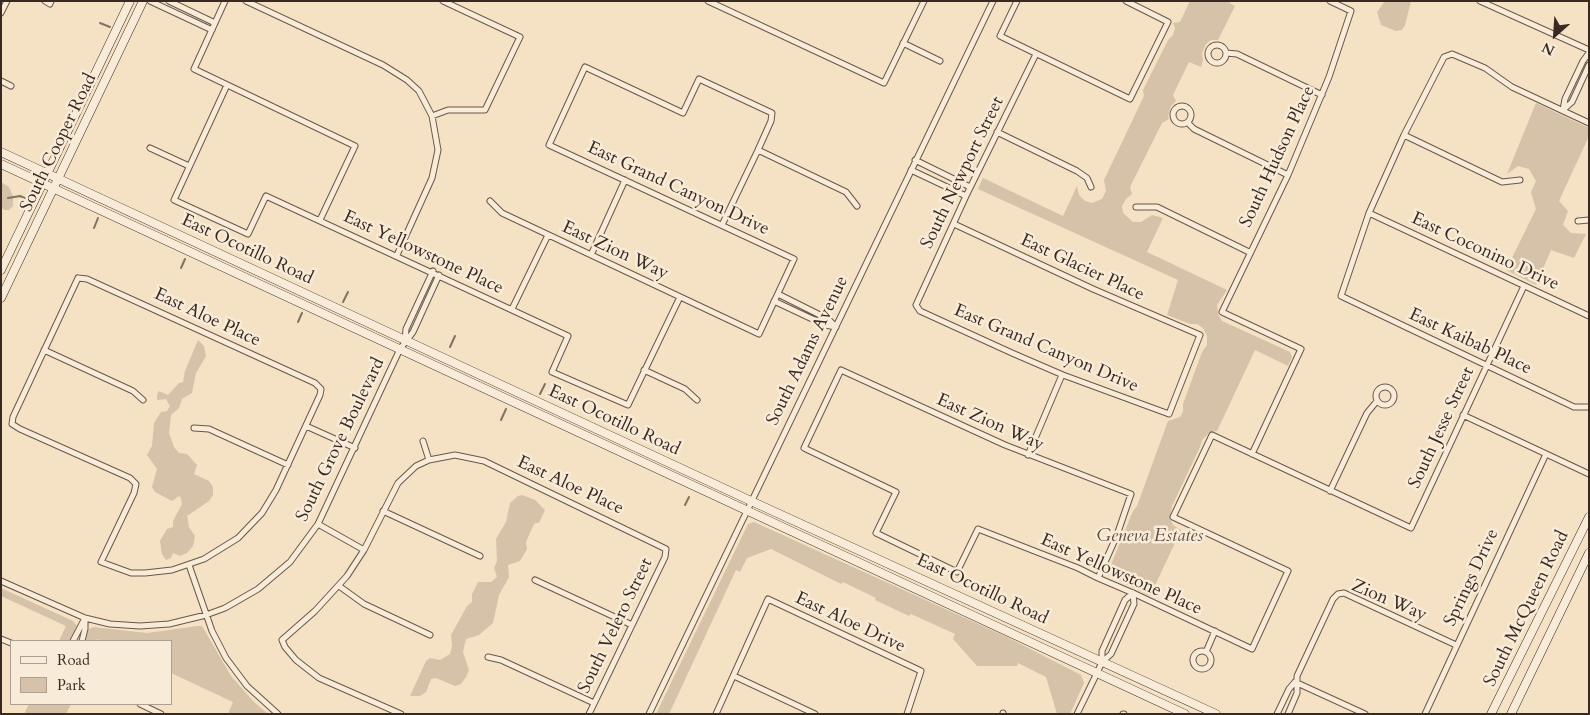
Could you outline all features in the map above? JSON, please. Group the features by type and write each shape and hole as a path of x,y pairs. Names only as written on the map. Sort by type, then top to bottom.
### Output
{"main road":[{"name":"South Cooper Road","path":"1,270 130,1"},
{"name":"South Cooper Road","path":"1,298 143,1"},
{"name":"East Ocotillo Road","path":"1,152 751,502 1216,714"},
{"name":"East Ocotillo Road","path":"1,164 1185,714"},
{"name":"South McQueen Road","path":"1491,714 1589,517"},
{"name":"South McQueen Road","path":"1511,714 1589,553"}],"street":[{"path":"1,14 8,1"},
{"path":"150,1 212,30"},
{"path":"169,1 216,23"},
{"path":"226,1 194,69 356,146 320,220"},
{"path":"246,1 383,65 407,80 419,91 432,116 438,150 432,178 397,255"},
{"path":"432,116 448,110 486,110 520,37 443,1"},
{"path":"708,1 884,83 924,1"},
{"name":"South Adams Avenue","path":"649,714 993,1"},
{"path":"1017,1 1000,36 1130,99 1168,22 1126,1"},
{"name":"South Hudson Place","path":"1252,454 1300,349 1222,312 1249,252 1288,175 1322,95 1351,11 1330,1"},
{"path":"1480,1 1589,52 1565,99 1563,110"},
{"path":"903,43 940,61"},
{"path":"1226,53 1236,54 1322,95"},
{"name":"South Newport Street","path":"916,305 970,187 1036,54"},
{"path":"1370,213 1404,135 1444,57 1452,54 1485,68 1512,87 1589,122"},
{"path":"1563,110 1572,102 1589,66"},
{"name":"East Grand Canyon Drive","path":"758,150 771,121 772,114 699,79 683,113 585,67 549,145 794,259 778,294"},
{"path":"1,81 11,86"},
{"path":"150,148 189,166 227,85"},
{"path":"1188,123 1194,129 1288,175"},
{"path":"997,132 1077,171 1087,178 1091,187"},
{"path":"1404,135 1502,182 1520,180"},
{"path":"722,225 758,150 846,192 857,206"},
{"path":"915,160 970,187"},
{"name":"East Yellowstone Place","path":"189,166 174,200 248,234 266,196 439,274 568,336 552,372 628,405 644,370"},
{"path":"910,170 966,196"},
{"path":"591,255 625,180"},
{"name":"East Zion Way","path":"490,201 502,213 759,334 774,301"},
{"path":"1136,206 1157,207 1249,252"},
{"name":"East Coconino Drive","path":"1370,213 1589,316"},
{"name":"East Kaibab Place","path":"1370,213 1341,296 1574,407 1589,407"},
{"path":"1578,221 1589,220"},
{"name":"East Glacier Place","path":"954,224 1093,289 1200,335 1169,414"},
{"path":"512,309 548,235"},
{"path":"405,340 406,329 433,272"},
{"path":"405,340 413,332 439,274"},
{"name":"East Aloe Place","path":"44,350 78,278 87,278 315,383 321,389 306,426"},
{"name":"South Jesse Street","path":"1330,491 1411,528 1524,286"},
{"path":"778,294 828,319 836,327 825,325 774,301 778,294"},
{"path":"680,296 644,370 685,389 698,400"},
{"name":"East Grand Canyon Drive","path":"916,305 920,310 1062,375 1169,414"},
{"name":"South Grove Boulevard","path":"1,581 85,618 124,626 154,626 187,621 206,615 244,598 270,580 302,548 318,524 405,340"},
{"path":"143,400 134,391 44,350 13,416 12,424 130,478 136,484 134,493 101,562 132,573 172,570 189,564 226,547 250,527 270,502 306,426 354,448"},
{"name":"East Zion Way","path":"957,572 876,533 896,492 804,448 841,370 1028,455 1131,494 1117,535 1098,578"},
{"path":"1028,455 1062,375"},
{"path":"1252,454 1330,491 1367,413 1377,400"},
{"path":"1463,415 1589,474"},
{"path":"194,428 209,429 288,465"},
{"name":"East Yellowstone Place","path":"957,572 978,529 1133,593 1252,649 1288,571 1173,517 1212,435 1252,454"},
{"path":"423,442 430,460"},
{"name":"Springs Drive","path":"1425,714 1546,454"},
{"name":"East Aloe Place","path":"401,714 319,678 296,660 285,647 282,640 315,612 339,586 364,550 398,482 416,466 430,460 455,455 484,461 666,549"},
{"path":"383,511 480,556"},
{"path":"318,524 364,550"},
{"name":"South Velero Street","path":"589,714 665,557 666,549"},
{"path":"189,564 206,615 220,647 236,672 257,696 278,714"},
{"path":"535,580 632,625"},
{"path":"339,586 364,604 430,635"},
{"path":"1102,662 1102,651 1109,634 1125,600 1133,593"},
{"path":"1077,714 1102,662 1111,654 1134,604 1133,593"},
{"name":"Zion Way","path":"1295,682 1333,599 1338,594 1344,593 1456,645"},
{"name":"East Aloe Drive","path":"734,676 768,599 921,671 907,714"},
{"path":"74,640 85,618"},
{"path":"82,640 85,618"},
{"path":"1206,652 1215,632"},
{"path":"488,657 501,660 594,703"},
{"path":"716,714 734,676 815,714"},
{"path":"1295,682 1297,692 1288,713 1279,711 1289,689 1295,682"},
{"path":"1295,682 1364,714"},
{"path":"142,705 161,714"}],"green space":[{"name":"Geneva Estates","path":"1190,1 1230,1 1235,6 1218,40 1211,40 1206,44 1202,53 1201,67 1189,62 1173,95 1176,101 1171,106 1169,119 1162,123 1130,187 1132,194 1122,206 1123,213 1133,222 1141,222 1152,215 1163,218 1147,252 1227,290 1217,305 1218,314 1222,321 1290,352 1292,357 1288,366 1255,350 1217,431 1210,432 1202,440 1172,506 1170,518 1173,525 1181,530 1150,596 1111,577 1108,572 1133,511 1137,506 1168,421 1180,417 1183,412 1183,404 1202,352 1207,345 1207,336 1203,328 1197,324 1190,324 1167,315 1178,280 978,189 983,178 1063,216 1077,186 1079,195 1085,201 1092,203 1102,199 1106,191 1104,180 1144,96 1143,90 1168,40 1173,35 1175,28 1173,23 1180,22"},
{"path":"1385,1 1411,1 1402,30 1396,31 1381,25 1377,12"},
{"path":"1536,103 1589,128 1589,136 1559,201 1568,211 1563,225 1571,233 1586,234 1574,258 1551,250 1536,285 1506,270 1536,209 1531,192 1536,181 1529,169 1518,166 1507,174"},
{"path":"1,182 9,187 13,196 13,206 9,210 4,210 1,206"},
{"path":"198,340 204,346 206,356 196,373 192,393 182,399 179,408 171,415 169,433 174,447 179,453 187,454 197,465 194,474 209,481 213,487 213,495 209,501 187,516 189,527 195,536 193,546 187,553 180,556 173,553 171,558 166,560 162,554 160,541 167,529 173,527 173,521 182,504 181,498 179,496 172,501 155,492 152,487 157,469 147,455 152,446 154,423 161,412 167,411 170,406 166,399 157,400 157,395 159,391 168,395 179,383 183,382 185,371"},
{"path":"522,495 535,500 545,510 539,523 535,523 533,526 526,542 527,549 520,561 508,565 509,577 499,595 493,623 479,635 466,639 463,652 469,670 466,677 461,684 455,686 436,678 431,679 426,692 420,696 410,696 426,661 430,658 440,660 450,654 452,646 451,635 467,606 472,602 472,594 478,582 491,582 497,577 494,568 497,561 496,539 506,522 510,503"},
{"path":"754,522 1007,637 1081,675 1084,683 1070,714 1057,714 1046,677 1018,663 1017,666 977,666 953,639 955,634 911,614 909,616 875,600 876,598 843,582 841,584 771,549 747,558 740,572 736,570 669,714 656,714 748,524"},
{"path":"1,588 73,621 77,626 72,640 59,640 66,626 1,596"},
{"path":"202,626 231,676 254,702 268,714 228,714 233,702 172,673 172,640 84,640 88,630 93,627 147,633"},
{"path":"28,705 70,705 66,714 24,714"}],"waterway":[{"path":"100,23 110,27"},
{"path":"8,198 20,196 27,199"},
{"path":"94,228 98,218"},
{"path":"181,268 185,259"},
{"path":"343,302 348,292"},
{"path":"298,322 302,313"},
{"path":"450,347 455,336"},
{"path":"540,394 545,384"},
{"path":"501,420 506,409"},
{"path":"685,505 689,497"}]}
